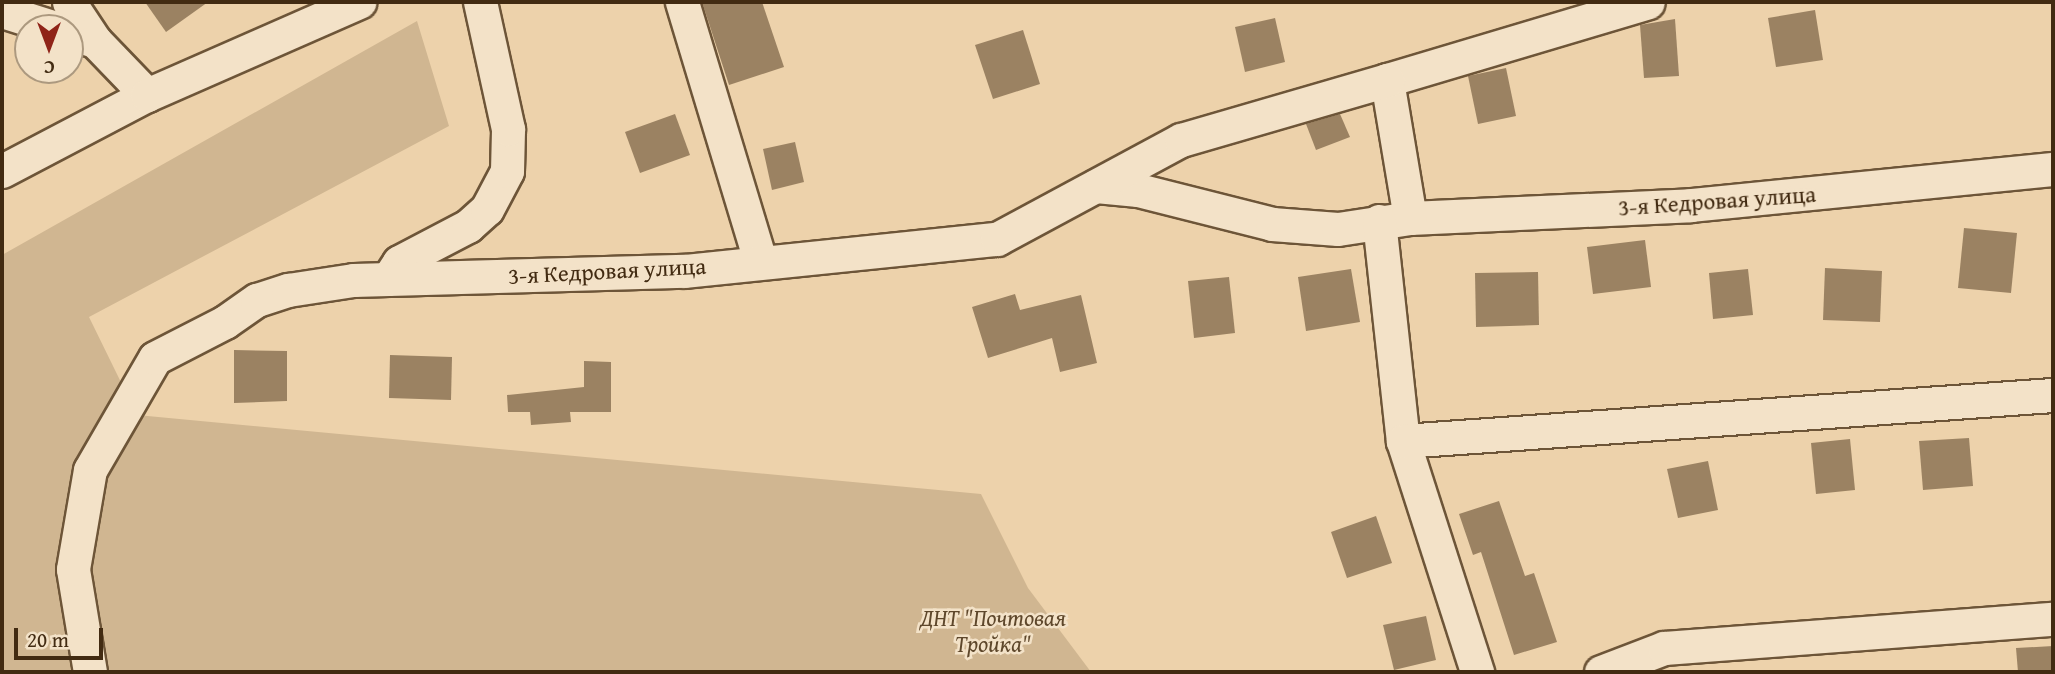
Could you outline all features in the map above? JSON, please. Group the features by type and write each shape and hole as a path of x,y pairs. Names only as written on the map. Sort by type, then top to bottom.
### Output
{"street":[{"path":"2,171 146,95 359,2"},
{"path":"388,279 399,262 468,226 487,209 507,171 508,128 480,2"},
{"path":"682,2 760,260"},
{"path":"1096,186 1181,141 1648,2"},
{"path":"84,39 146,95"},
{"path":"1387,80 1402,441 1477,672"},
{"name":"3-я Кедровая улица","path":"90,672 73,569 90,470 155,358 225,322 257,300 288,290 388,279 685,271 760,260 997,239 1096,186 1138,190 1272,224 1338,229 1394,220 1691,205 2053,169"},
{"path":"1402,441 2053,395"},
{"path":"1601,672 1664,649 2053,619"}],"green space":[{"name":"ДНТ \"Почтовая Тройка\"","path":"417,21 449,126 89,317 137,415 981,494 1028,588 1091,672 2,672 2,255"}],"building":[{"path":"145,2 208,2 166,32"},
{"path":"702,2 762,2 784,67 729,85"},
{"path":"1815,10 1823,60 1776,67 1768,18"},
{"path":"1275,18 1285,62 1245,72 1235,27"},
{"path":"1675,19 1679,76 1644,78 1640,25"},
{"path":"1023,30 1040,84 993,99 975,45"},
{"path":"1506,68 1516,116 1478,124 1468,76"},
{"path":"675,114 690,155 640,173 625,132"},
{"path":"1340,114 1350,137 1316,150 1306,124"},
{"path":"795,142 804,182 772,190 763,149"},
{"path":"1964,228 2017,233 2011,293 1958,288"},
{"path":"1645,240 1651,287 1593,294 1587,247"},
{"path":"1825,268 1882,271 1880,322 1823,320"},
{"path":"1351,269 1360,322 1306,331 1298,277"},
{"path":"1748,269 1753,315 1713,319 1709,273"},
{"path":"1538,272 1539,325 1476,327 1475,273"},
{"path":"1229,277 1235,333 1194,338 1188,281"},
{"path":"1015,294 1020,310 1081,295 1097,363 1060,372 1052,338 988,358 972,307"},
{"path":"234,350 287,351 287,401 234,403"},
{"path":"390,355 452,357 451,400 389,398"},
{"path":"584,361 611,362 611,412 570,412 571,422 531,425 530,412 508,412 507,395 584,387"},
{"path":"1969,438 1973,486 1923,490 1919,441"},
{"path":"1850,439 1855,490 1816,494 1811,443"},
{"path":"1708,461 1718,510 1678,518 1667,469"},
{"path":"1499,501 1525,576 1534,573 1557,642 1514,655 1481,552 1473,555 1459,514"},
{"path":"1376,516 1392,563 1347,578 1331,532"},
{"path":"1426,616 1436,660 1394,670 1383,625"},
{"path":"2053,646 2053,672 2018,672 2016,648"}]}
